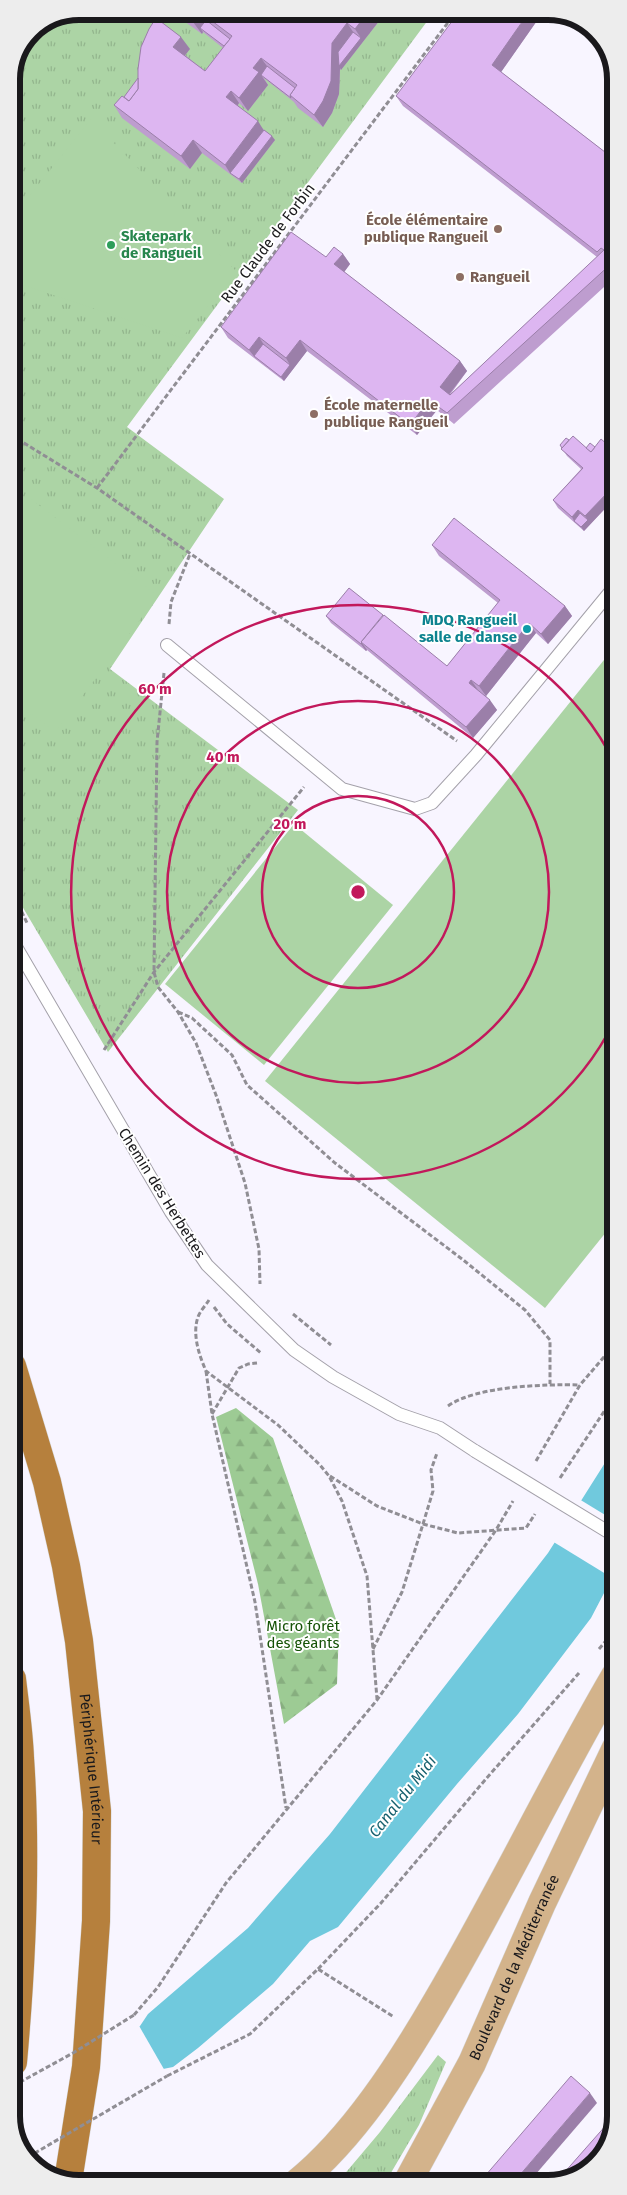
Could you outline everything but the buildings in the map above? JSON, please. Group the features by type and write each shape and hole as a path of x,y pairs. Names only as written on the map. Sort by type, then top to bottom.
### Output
{"highway":[{"name":"Périphérique Intérieur","path":"20,1393 47,1482 66,1566 80,1641 97,1811 96,1921 86,2067 69,2174"},
{"path":"20,1759 23,1854 20,1954"}],"main road":[{"path":"307,2175 345,2133 387,2081 419,2031 476,1934 607,1693"},
{"name":"Boulevard de la Méditerranée","path":"411,2175 472,2063 542,1903 607,1767"}],"lane":[{"path":"167,645 342,789 415,808 432,803 476,755 607,596"},
{"name":"Chemin des Herbettes","path":"20,954 171,1212 207,1266 294,1350 334,1377 399,1414 440,1428 607,1531"}],"path":[{"name":"Rue Claude de Forbin","path":"97,488 450,20"},
{"path":"20,440 97,488 476,755"},
{"path":"190,554 171,602 157,742 154,972 158,987 178,1012 196,1043 245,1183 259,1249 260,1287 253,1281"},
{"path":"99,1057 154,972 318,769"},
{"path":"20,908 30,930"},
{"path":"178,1012 192,1018 232,1055 247,1085 335,1162 462,1259 525,1310 550,1340 550,1384"},
{"path":"209,1300 198,1318 196,1339 200,1358 206,1371 212,1414 255,1602 286,1809"},
{"path":"290,1312 336,1349"},
{"path":"535,1462 580,1384 607,1353"},
{"path":"212,1414 239,1368 257,1363"},
{"path":"206,1371 278,1425 329,1476 377,1506 424,1524 458,1533 526,1528 536,1512"},
{"path":"446,1412 448,1406 458,1399 479,1393 550,1384 580,1384"},
{"path":"557,1481 607,1407"},
{"path":"373,1649 402,1592 424,1524 432,1491 431,1470 435,1461"},
{"path":"329,1476 342,1501 367,1576 377,1700"},
{"path":"20,2082 73,2053 134,2015 158,1987 226,1883 377,1700 496,1530 516,1496"},
{"path":"598,1652 607,1640"},
{"path":"34,2154 167,2076 250,2034 318,1969 381,1904 586,1666"},
{"path":"318,1969 368,2002 419,2031"}],"green space":[{"path":"428,20 127,427 224,499 110,669 298,810 108,1052 20,903 20,79 24,56 37,37 56,24 67,21"},
{"name":"Skatepark de Rangueil","path":"91,119 236,271 182,338 20,284 20,208"},
{"path":"27,496 158,596 55,732 20,706 20,505"},
{"path":"607,656 607,1231 545,1308 265,1081"},
{"path":"294,824 393,905 264,1065 165,984"},
{"name":"Micro forêt des géants","path":"236,1408 273,1438 339,1628 337,1684 284,1724 258,1584 216,1417"},
{"path":"438,2055 446,2062 419,2125 390,2175 344,2175 380,2132"}],"water":[{"name":"Canal du Midi","path":"607,1460 607,1587 591,1618 518,1714 338,1927 310,1941 273,1984 173,2067 163,2069 21,2127 21,2124 140,2026 148,2014 248,1928 330,1834 548,1553"}],"pier":[{"path":"579,1499 607,1516 607,1575 552,1541"},
{"path":"138,2024 165,2071 29,2147 21,2128 20,2089"}],"place":[{"name":"École élémentaire publique Rangueil","path":"498,229"},
{"name":"Skatepark de Rangueil","path":"111,245"},
{"name":"Rangueil","path":"460,277"},
{"name":"École maternelle publique Rangueil","path":"314,414"},
{"name":"MDQ Rangueil salle de danse","path":"527,629"}]}
